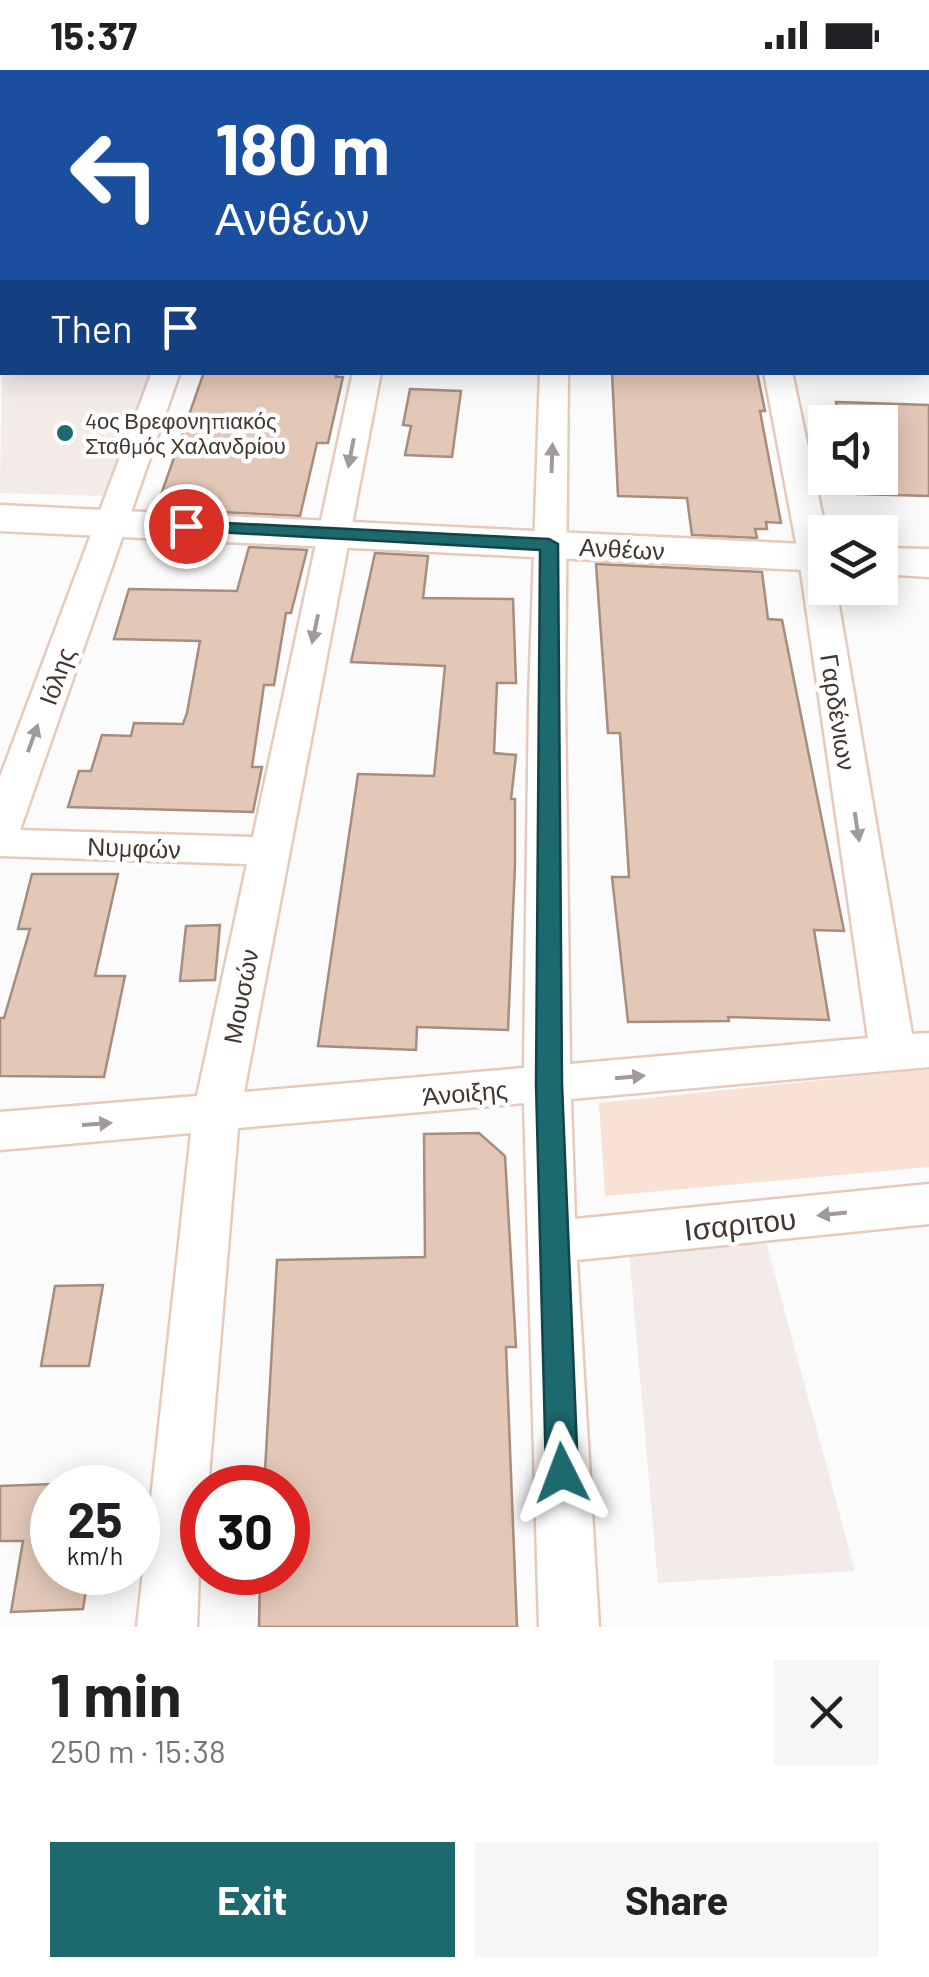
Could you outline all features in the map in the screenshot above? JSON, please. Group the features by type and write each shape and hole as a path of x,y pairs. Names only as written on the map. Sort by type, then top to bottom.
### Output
{"street":[{"name":"Ιόλης","path":"0,830 165,375"},
{"name":"Μουσών","path":"167,1627 216,1115 366,375"},
{"path":"554,375 549,544 549,1084 551,1242 569,1627"},
{"name":"Γαρδένιων","path":"779,375 810,515"},
{"name":"Ανθέων","path":"0,518 808,557"},
{"path":"898,562 929,563"},
{"name":"Γαρδένιων","path":"829,605 911,1051"},
{"name":"Νυμφών","path":"0,843 269,851"},
{"name":"Άνοιξης","path":"0,1132 911,1051"},
{"name":"Ισαριτου","path":"551,1242 929,1204"}],"shaded area":[{"name":"4ος Βρεφονηπιακός Σταθμός Χαλανδρίου","path":"2,375 153,375 104,496 0,493"},
{"path":"929,1069 929,1167 605,1196 599,1103"},
{"path":"766,1242 855,1571 658,1583 629,1252"}],"building":[{"path":"203,375 343,377 328,443 317,443 300,516 156,509"},
{"path":"612,375 758,375 765,411 760,411 781,523 766,522 767,529 755,529 757,538 692,535 687,498 618,496"},
{"path":"410,389 461,391 452,457 405,455 411,426 403,425"},
{"path":"836,402 929,405 929,496 893,495 898,495 898,405"},
{"path":"249,547 307,550 291,613 286,613 274,685 264,685 252,767 262,767 253,812 68,807 79,771 91,771 102,735 131,736 134,723 183,724 187,713 200,641 114,639 129,589 237,591"},
{"path":"375,553 428,556 423,598 513,599 516,683 497,683 494,753 516,755 511,799 515,799 515,864 508,1030 417,1027 416,1050 318,1046 358,774 434,776 445,666 351,662"},
{"path":"596,564 762,572 768,619 782,620 844,931 814,930 829,1020 728,1017 729,1021 628,1022 612,877 629,877 620,733 608,733"},
{"path":"32,874 118,874 95,976 125,976 104,1077 0,1076 0,1018 4,1018 30,929 18,929"},
{"path":"220,925 215,980 180,981 186,926"},
{"path":"479,1133 505,1156 516,1347 506,1347 517,1627 259,1627 260,1595 310,1595 310,1465 265,1465 277,1260 425,1257 424,1134"},
{"path":"103,1285 89,1366 41,1366 55,1286"},
{"path":"30,1485 30,1595 85,1595 83,1609 11,1612 23,1541 0,1541 0,1486"}],"place":[{"name":"4ος Βρεφονηπιακός Σταθμός Χαλανδρίου","path":"65,433"}],"route":[{"path":"186,526 549,544 551,1242 562,1473"}]}
